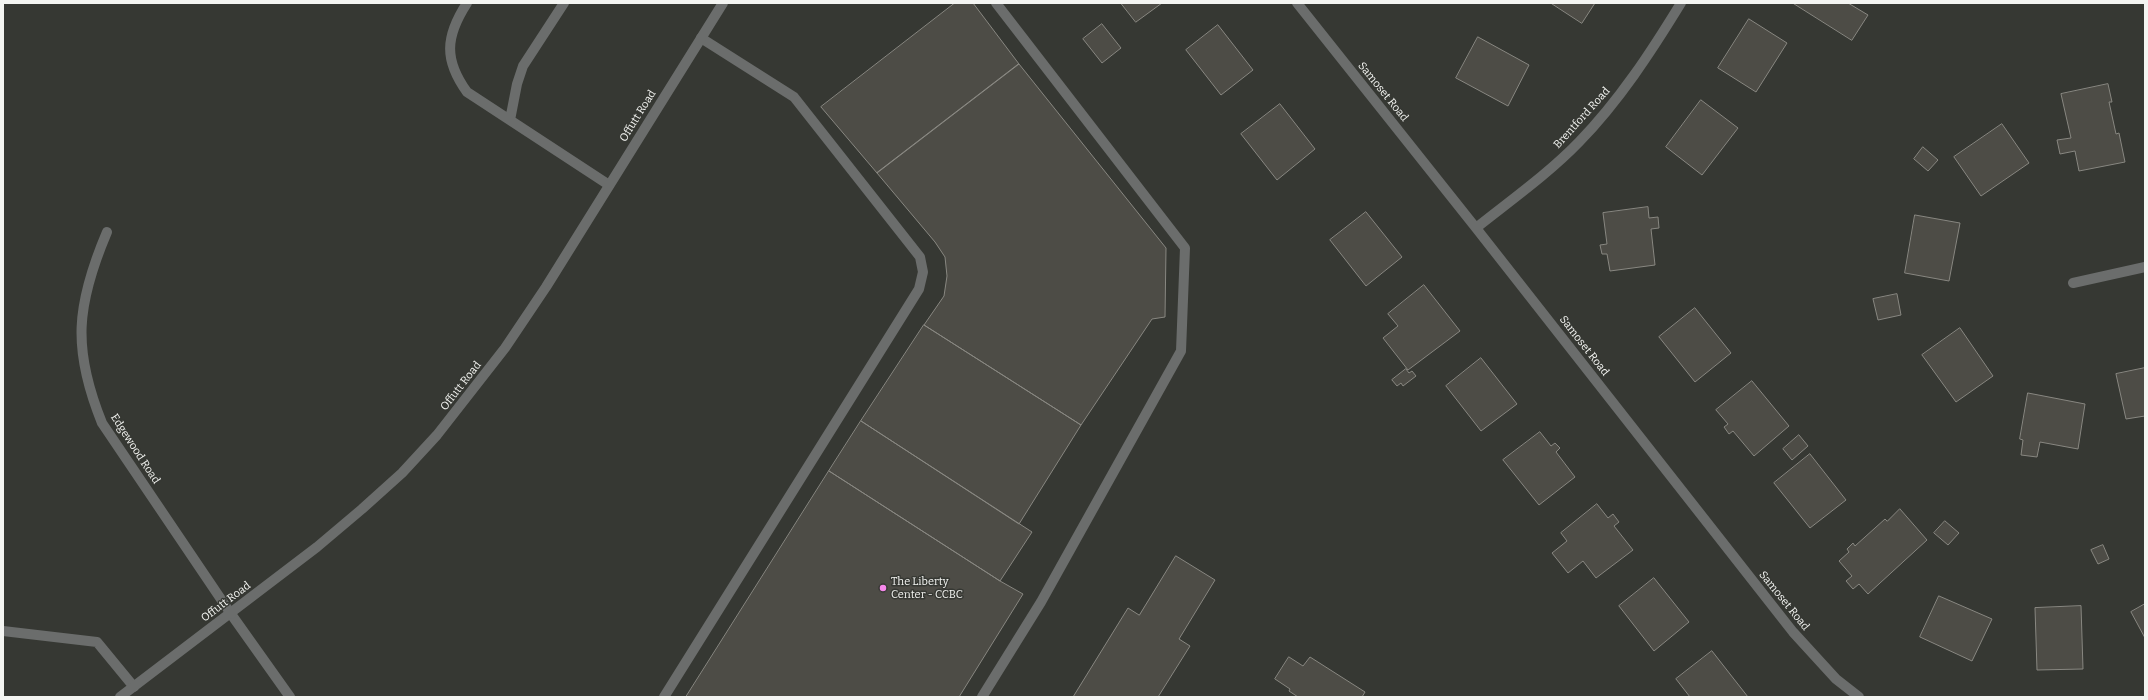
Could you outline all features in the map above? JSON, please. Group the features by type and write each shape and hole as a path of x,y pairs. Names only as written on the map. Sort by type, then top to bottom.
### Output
{"street":[{"path":"467,3 460,13 452,36 450,60 456,75 467,92 609,185"},
{"path":"510,120 517,84 524,66 564,3"},
{"name":"Offutt Road","path":"120,697 231,614 362,509 402,473 437,435 505,348 723,3"},
{"path":"982,697 1041,602 1181,351 1185,248 996,3"},
{"name":"Samoset Road","path":"1297,3 1476,228 1793,632 1836,679 1859,697"},
{"name":"Brentford Road","path":"1476,228 1541,177 1579,142 1618,97 1648,57 1681,3"},
{"path":"664,697 919,290 923,272 920,257 794,97 701,38"},
{"name":"Edgewood Road","path":"107,232 96,258 86,292 81,320 83,360 89,391 102,423 231,614 290,697"},
{"path":"2073,282 2145,267"},
{"path":"3,631 97,642 134,687"}],"building":[{"path":"955,3 973,3 1019,64 877,173 821,107"},
{"path":"1121,3 1162,3 1136,22"},
{"path":"1551,3 1595,3 1582,23"},
{"path":"1793,3 1848,3 1868,15 1852,40"},
{"path":"1749,19 1787,43 1756,92 1718,68"},
{"path":"1102,24 1121,48 1102,63 1083,39"},
{"path":"1218,25 1253,70 1221,95 1186,50"},
{"path":"1478,37 1529,65 1508,106 1456,78"},
{"path":"1019,64 1166,248 1165,317 1152,319 1081,425 924,325 944,296 947,276 945,257 935,242 877,173"},
{"path":"2108,84 2112,102 2109,102 2116,134 2119,133 2125,162 2079,171 2075,151 2060,154 2057,140 2071,138 2061,94"},
{"path":"1701,100 1738,128 1702,175 1666,147"},
{"path":"1280,104 1315,149 1277,180 1241,134"},
{"path":"2002,124 2029,163 1981,196 1954,157"},
{"path":"1923,147 1938,160 1928,171 1914,159"},
{"path":"1648,207 1649,218 1658,217 1659,228 1651,229 1655,265 1610,271 1607,254 1602,254 1600,245 1607,244 1603,213"},
{"path":"1366,212 1402,257 1366,286 1330,240"},
{"path":"1915,215 1960,223 1949,281 1905,273"},
{"path":"1424,285 1460,331 1408,370 1383,338 1398,326 1388,314"},
{"path":"1897,294 1901,315 1878,320 1873,299"},
{"path":"1695,308 1731,353 1695,382 1659,337"},
{"path":"924,325 1081,425 1019,524 861,421"},
{"path":"1960,328 1993,376 1956,402 1922,355"},
{"path":"1481,358 1517,404 1481,431 1446,386"},
{"path":"2145,368 2145,416 2126,419 2116,374"},
{"path":"1406,369 1409,373 1412,371 1416,376 1403,386 1401,383 1397,386 1392,380"},
{"path":"1752,381 1789,426 1754,456 1733,431 1729,434 1724,427 1728,424 1716,410"},
{"path":"2028,393 2085,404 2078,449 2040,442 2037,457 2021,455 2023,440 2020,439"},
{"path":"861,421 1032,532 1000,581 829,471"},
{"path":"1540,432 1551,446 1555,443 1560,448 1556,452 1575,477 1539,505 1503,460"},
{"path":"1799,435 1808,446 1792,460 1783,449"},
{"path":"1810,454 1846,500 1810,528 1774,483"},
{"name":"The Liberty Center - CCBC","path":"829,471 1000,581 1023,594 959,697 686,697"},
{"path":"1597,504 1608,518 1613,514 1619,522 1614,526 1633,550 1596,578 1583,561 1568,573 1552,553 1567,541 1561,533"},
{"path":"1900,509 1927,540 1868,594 1859,584 1853,589 1846,581 1852,576 1839,561 1849,552 1847,549 1853,543 1855,546 1885,519 1887,521"},
{"path":"1945,521 1959,533 1948,545 1934,533"},
{"path":"2103,545 2109,559 2098,564 2091,550"},
{"path":"1176,556 1215,580 1179,639 1190,646 1158,697 1073,697 1128,608 1139,615"},
{"path":"1654,578 1689,622 1654,651 1619,606"},
{"path":"1939,596 1992,619 1972,661 1920,637"},
{"path":"2145,604 2145,638 2131,612"},
{"path":"2081,606 2083,669 2037,670 2035,608"},
{"path":"1712,651 1748,697 1690,697 1676,679"},
{"path":"1289,657 1303,666 1310,657 1365,692 1362,697 1298,697 1289,691 1290,689 1275,679"}],"place":[{"name":"The Liberty Center - CCBC","path":"883,588"}]}
